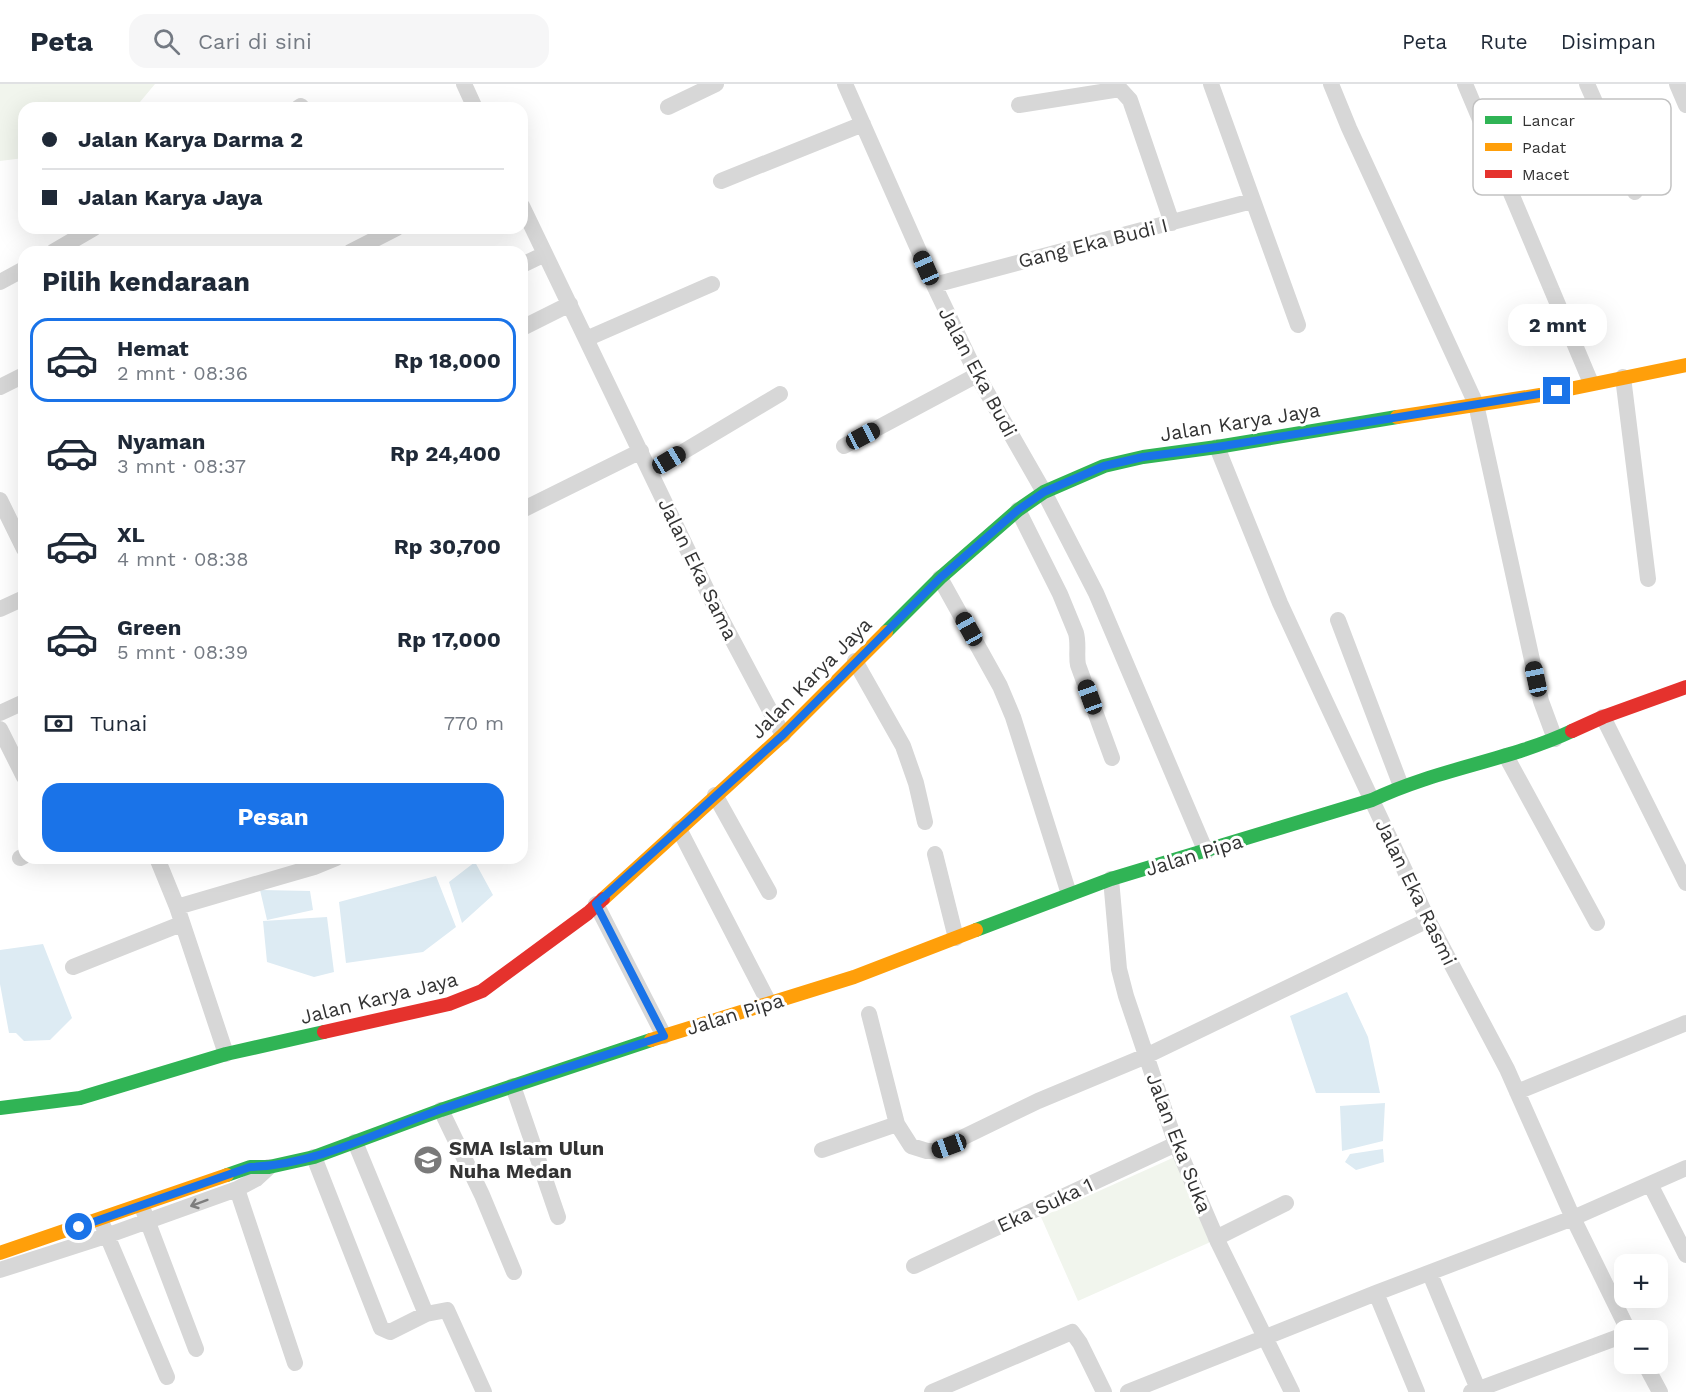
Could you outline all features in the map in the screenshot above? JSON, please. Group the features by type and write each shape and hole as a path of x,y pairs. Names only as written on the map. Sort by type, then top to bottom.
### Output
{"main road":[{"name":"Jalan Karya Jaya","path":"0,1108 80,1098 226,1054 449,1005 482,991 596,904 783,735 940,578 1018,510 1044,492 1104,466 1143,457 1540,395 1686,365"},
{"name":"Jalan Pipa","path":"269,1167 314,1157 513,1086 854,977 1111,879 1372,800 1401,786 1506,756 1686,687"},
{"path":"0,1253 38,1249 100,1219 250,1167 269,1167"}],"street":[{"path":"464,84 472,102"},
{"path":"668,106 716,84"},
{"name":"Jalan Eka Budi","path":"845,84 934,285 977,375 1044,492 1096,593 1206,852"},
{"path":"1211,84 1298,325"},
{"path":"1331,84 1476,404 1541,701 1555,739"},
{"path":"1465,84 1473,103"},
{"path":"1587,84 1594,99"},
{"path":"1677,84 1686,105"},
{"path":"1019,105 1120,88 1130,100 1172,224"},
{"path":"721,181 863,124"},
{"path":"1512,195 1591,383"},
{"name":"Gang Eka Budi I","path":"934,285 1172,224 1252,201"},
{"name":"Jalan Eka Sama","path":"528,219 715,607 783,735"},
{"path":"63,246 84,234"},
{"path":"362,246 385,234"},
{"path":"528,262 545,254"},
{"path":"0,282 18,272"},
{"path":"586,339 712,284"},
{"path":"528,325 570,304"},
{"path":"844,446 977,375"},
{"path":"1623,377 1648,579"},
{"path":"0,387 18,378"},
{"path":"651,471 780,394"},
{"name":"Jalan Eka Rasmi","path":"1217,447 1280,603 1428,920 1517,1092 1573,1218 1623,1320"},
{"path":"528,507 641,451"},
{"path":"0,500 18,537"},
{"path":"1018,510 1060,594 1076,633 1078,665 1112,758"},
{"path":"9,520 18,515"},
{"path":"940,578 1000,686 1013,717 1070,894"},
{"path":"0,609 18,601"},
{"path":"1338,620 1401,786"},
{"path":"855,661 903,747 916,783 925,822"},
{"path":"0,713 18,705"},
{"path":"1603,717 1686,883"},
{"path":"0,729 18,765"},
{"path":"1506,756 1597,923"},
{"path":"715,795 769,892"},
{"path":"679,829 769,1003"},
{"path":"935,854 956,938"},
{"path":"159,864 177,907 226,1054"},
{"path":"177,907 321,864"},
{"name":"Jalan Eka Suka","path":"1111,879 1119,969 1176,1144 1216,1238 1292,1392"},
{"path":"596,904 664,1036"},
{"path":"869,1014 897,1124 911,1146 935,1151 1038,1101 1146,1056 1428,920"},
{"path":"73,967 181,924"},
{"path":"1517,1092 1686,1023"},
{"path":"513,1086 558,1217"},
{"path":"441,1110 482,1195 514,1272"},
{"path":"822,1150 897,1124"},
{"path":"355,1142 426,1314"},
{"name":"Eka Suka 1","path":"914,1266 1176,1144"},
{"path":"314,1157 381,1328 390,1332 426,1314 447,1310 484,1392"},
{"name":"Jalan Pipa","path":"0,1270 38,1249 106,1236 237,1189 256,1179 269,1167"},
{"path":"1128,1392 1266,1339 1376,1293 1573,1218 1686,1168"},
{"path":"1650,1184 1686,1256"},
{"path":"237,1189 295,1363"},
{"path":"1216,1238 1286,1203"},
{"path":"141,1205 196,1349"},
{"path":"100,1219 167,1377"},
{"path":"1430,1274 1474,1391 1614,1339"},
{"path":"1376,1293 1417,1392"},
{"path":"932,1392 1072,1332 1080,1343 1104,1392"},
{"path":"1650,1374 1660,1392"}],"shaded area":[{"path":"0,84 155,84 140,102 18,102 18,159 0,161"},
{"path":"472,864 476,864 493,895 462,923 449,882"},
{"path":"436,876 456,927 423,952 346,963 339,902"},
{"path":"260,890 310,891 313,910 267,920"},
{"path":"327,917 334,972 314,977 267,962 263,921"},
{"path":"43,944 72,1018 50,1040 24,1041 16,1033 9,1033 0,984 0,950"},
{"path":"1347,992 1368,1037 1380,1093 1316,1093 1290,1016"},
{"path":"1385,1103 1383,1141 1342,1151 1340,1106"},
{"path":"1383,1149 1384,1162 1356,1170 1345,1162 1350,1154"},
{"path":"1177,1156 1215,1240 1078,1301 1041,1217"}],"traffic: fast":[{"path":"886,632 940,578 1018,510 1044,492 1104,466 1143,457 1397,417"},
{"path":"976,930 1111,879 1372,800 1421,780 1523,750 1572,731"},
{"path":"0,1108 80,1098 226,1054 324,1032"},
{"path":"227,1175 250,1167 269,1167 314,1157 441,1110 651,1040"}],"traffic: slow":[{"path":"1397,417 1540,395 1686,365"},
{"path":"603,899 783,735 886,632"},
{"path":"651,1040 854,977 976,930"},
{"path":"0,1253 227,1175"}],"traffic: jam":[{"path":"1572,731 1603,717 1686,687"},
{"path":"324,1032 449,1004 482,991 588,913 603,899"}],"place":[{"name":"SMA Islam Ulun Nuha Medan","path":"428,1160"}],"route":[{"path":"79,1227 250,1167 269,1167 314,1157 441,1110 664,1036 596,904 783,735 940,578 1018,510 1044,492 1104,466 1143,457 1557,391"}]}
